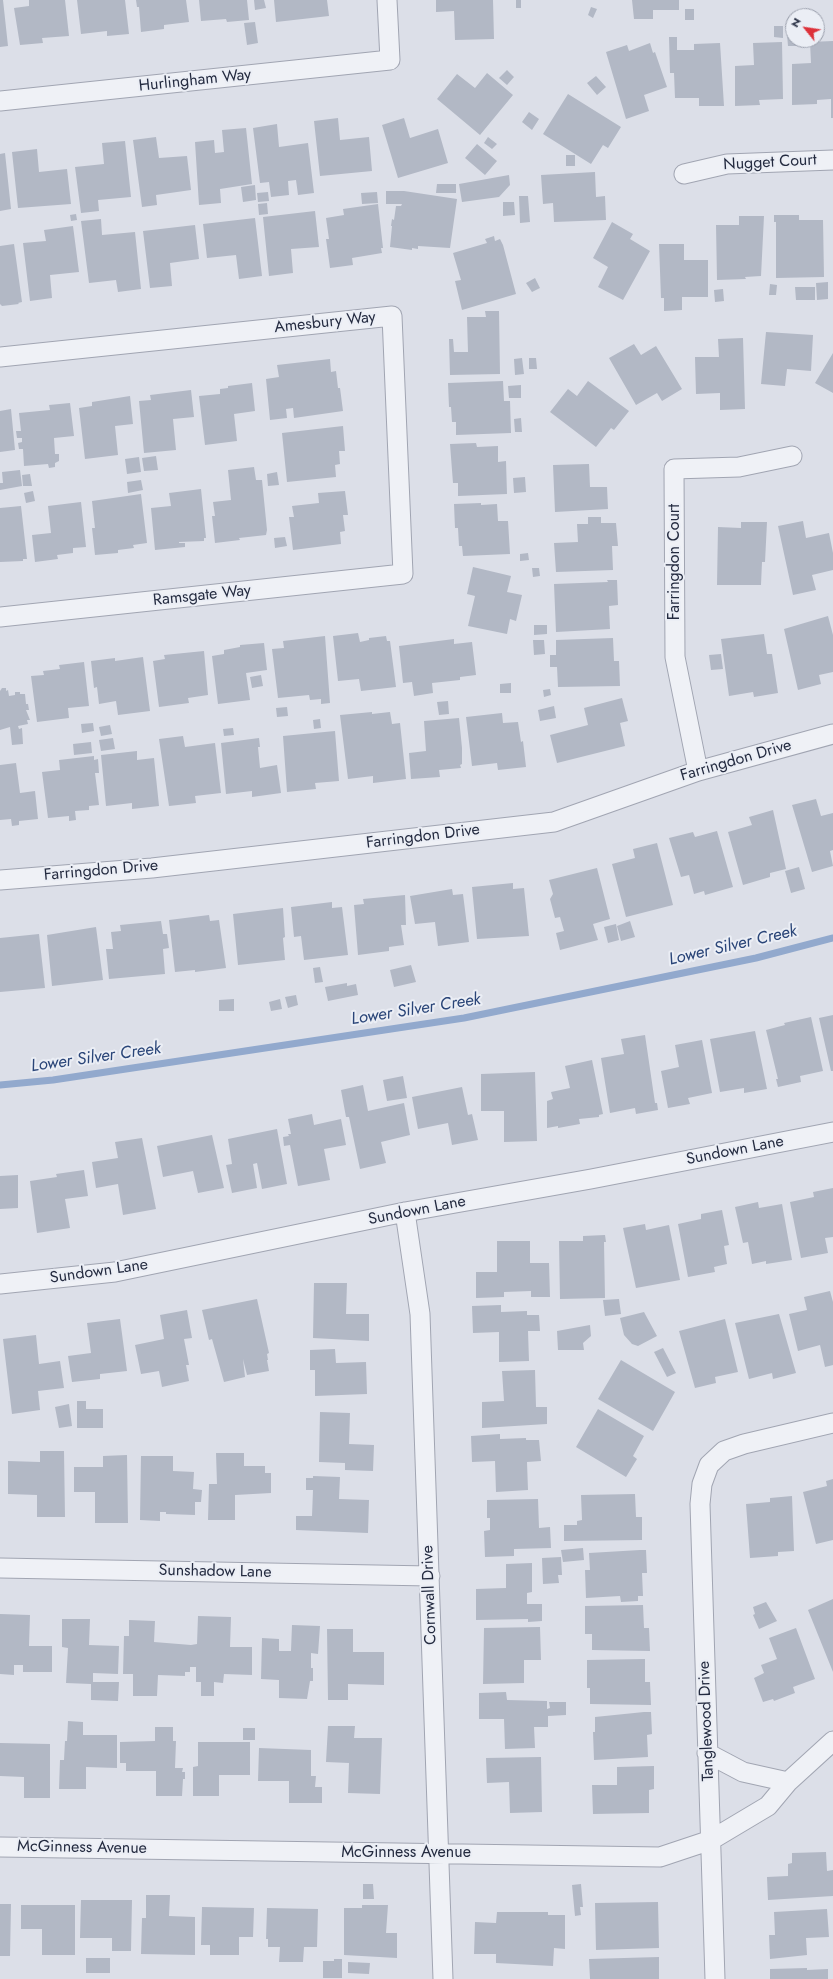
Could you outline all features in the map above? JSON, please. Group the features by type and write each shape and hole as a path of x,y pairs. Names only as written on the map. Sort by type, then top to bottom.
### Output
{"street":[{"name":"Hurlingham Way","path":"0,101 390,60 387,0"},
{"name":"Nugget Court","path":"684,174 726,164 833,160"},
{"name":"Amesbury Way","path":"0,357 392,316 403,574"},
{"name":"Farringdon Court","path":"698,771 676,656 674,469 739,467 792,456"},
{"name":"Ramsgate Way","path":"0,618 403,574"},
{"name":"Farringdon Drive","path":"0,880 152,868 554,822 698,771 833,734"},
{"name":"Sundown Lane","path":"0,1284 116,1272 406,1212 591,1179 833,1132"},
{"name":"Cornwall Drive","path":"406,1212 420,1314 443,1979"},
{"name":"Tanglewood Drive","path":"715,1979 700,1504 702,1484 708,1465 724,1451 737,1446 833,1423"},
{"name":"Sunshadow Lane","path":"0,1568 430,1576"},
{"name":"McGinness Avenue","path":"0,1847 660,1857 711,1840 768,1806 788,1782 833,1741"},
{"path":"707,1753 743,1772 788,1782"}],"building":[{"path":"0,0 3,0 8,46 0,47"},
{"path":"29,0 65,0 69,36 42,38 43,43 20,45 14,8 29,6"},
{"path":"77,0 125,0 129,34 107,36 107,31 81,34"},
{"path":"136,0 186,0 189,22 164,25 164,29 141,32 139,7 137,7"},
{"path":"199,0 247,0 249,20 227,22 226,19 201,21"},
{"path":"254,0 264,0 266,8 255,10"},
{"path":"274,0 327,0 329,16 276,22"},
{"path":"436,0 493,0 494,39 455,40 454,11 436,12"},
{"path":"516,0 521,0 521,8 516,8"},
{"path":"632,0 679,0 679,10 653,10 653,19 634,19"},
{"path":"591,7 597,9 593,18 588,15"},
{"path":"685,9 694,9 694,20 685,20"},
{"path":"255,22 258,43 247,45 244,23"},
{"path":"774,26 783,26 783,38 774,37"},
{"path":"669,37 677,37 677,50 694,50 694,44 720,43 724,106 699,106 699,98 675,98 674,73 670,73"},
{"path":"825,41 833,41 833,118 831,118 831,99 817,100 817,104 792,105 792,64 811,63 810,48 825,48"},
{"path":"782,42 783,99 759,100 760,105 735,106 735,66 754,65 753,43"},
{"path":"650,43 653,53 655,52 667,87 644,95 649,111 626,119 606,52 627,45 629,51"},
{"path":"507,70 514,77 507,85 499,78"},
{"path":"487,73 513,95 480,135 437,99 457,74 475,88"},
{"path":"596,76 606,87 597,95 587,83"},
{"path":"568,94 621,127 608,148 603,145 591,164 543,134"},
{"path":"529,112 539,119 532,130 522,122"},
{"path":"338,118 340,140 369,137 372,171 320,176 314,121"},
{"path":"404,118 410,138 438,129 448,163 398,178 382,125"},
{"path":"277,124 279,147 308,143 314,193 298,195 296,180 288,181 289,195 271,197 269,182 260,183 253,128"},
{"path":"246,128 252,184 220,189 221,203 199,205 195,142 214,140 215,153 224,152 222,130"},
{"path":"156,137 159,158 187,156 191,190 156,195 157,205 142,207 133,140"},
{"path":"488,137 497,144 492,149 484,143"},
{"path":"125,141 131,197 98,200 99,211 81,213 75,167 104,164 102,143"},
{"path":"477,144 497,161 485,175 465,158"},
{"path":"37,149 39,172 67,169 71,204 18,208 12,152"},
{"path":"5,153 11,209 0,211 0,154"},
{"path":"566,155 575,155 575,166 566,166"},
{"path":"595,172 596,197 605,196 606,220 554,222 553,203 543,204 541,175"},
{"path":"509,175 510,185 499,197 462,202 459,184"},
{"path":"437,184 456,184 456,193 436,193"},
{"path":"255,185 256,200 243,202 241,187"},
{"path":"386,191 404,191 457,199 450,248 418,246 418,249 412,248 412,250 390,247 392,219 394,220 396,206 401,206 402,204 386,204"},
{"path":"268,192 269,201 258,202 257,193"},
{"path":"377,192 378,203 362,204 361,193"},
{"path":"519,196 528,196 530,222 520,223"},
{"path":"503,202 514,202 515,215 503,216"},
{"path":"267,203 268,214 259,215 258,204"},
{"path":"378,204 383,248 381,248 382,253 352,258 353,265 330,268 326,239 329,239 326,218 344,215 343,209"},
{"path":"315,211 319,247 291,249 293,273 269,276 263,217"},
{"path":"76,214 77,220 71,221 70,215"},
{"path":"774,215 799,215 799,220 823,220 824,277 776,278 776,222 774,222"},
{"path":"739,216 764,216 761,276 745,277 746,279 717,280 716,225 739,225"},
{"path":"255,218 262,276 239,279 236,255 207,258 203,224"},
{"path":"101,219 102,235 135,232 141,289 118,292 116,280 89,283 81,221"},
{"path":"612,222 633,234 630,239 650,251 623,300 598,287 608,267 593,258"},
{"path":"195,225 199,259 170,263 172,286 150,288 143,231"},
{"path":"73,226 79,272 50,275 52,298 30,301 23,243 46,241 44,230"},
{"path":"494,236 495,241 500,239 503,245 516,294 462,310 455,281 461,280 453,253 487,243 485,239"},
{"path":"14,244 22,302 18,303 19,304 2,306 0,304 0,246"},
{"path":"659,244 684,244 684,260 708,260 708,297 682,297 682,310 664,311 664,298 661,298"},
{"path":"535,278 540,288 532,292 526,283"},
{"path":"828,282 828,299 817,300 816,283"},
{"path":"770,284 777,285 776,295 769,295"},
{"path":"795,287 815,287 815,300 796,300"},
{"path":"723,289 724,301 715,302 714,290"},
{"path":"485,311 499,311 500,374 450,375 449,339 453,339 454,352 468,352 467,317 486,317"},
{"path":"766,332 813,335 811,371 787,369 785,386 761,384"},
{"path":"743,338 745,409 720,410 720,393 696,394 695,357 719,357 718,339"},
{"path":"634,344 641,355 656,346 682,389 662,401 657,393 636,405 609,358"},
{"path":"833,353 833,393 815,383"},
{"path":"522,358 524,374 515,375 514,359"},
{"path":"529,358 536,358 537,369 529,369"},
{"path":"330,359 331,372 336,371 343,411 294,418 293,408 286,409 287,418 270,420 266,379 279,377 277,365"},
{"path":"503,381 504,401 510,401 511,433 456,435 456,422 452,422 451,407 449,407 448,383"},
{"path":"588,381 629,411 614,430 611,428 596,447 550,412 568,389 577,396"},
{"path":"252,383 255,411 234,414 237,441 205,445 199,396 220,394 220,389 228,388 228,386"},
{"path":"521,385 521,398 509,398 508,386"},
{"path":"191,390 194,417 173,419 176,450 144,453 139,401 151,400 150,395"},
{"path":"130,396 133,424 115,426 118,455 85,459 79,408 92,406 92,402"},
{"path":"70,403 74,436 54,438 55,454 59,454 59,461 55,463 55,467 49,468 48,464 24,466 23,449 19,449 18,443 22,442 22,438 17,438 16,431 21,431 19,413 50,410 49,405"},
{"path":"11,409 15,450 0,452 0,411"},
{"path":"521,418 522,432 515,432 514,419"},
{"path":"343,426 345,451 339,451 340,464 335,465 336,477 287,482 282,433"},
{"path":"476,443 477,447 498,446 498,462 506,461 507,494 458,496 458,483 453,483 450,444"},
{"path":"156,456 158,470 144,471 142,458"},
{"path":"139,457 141,472 127,474 125,459"},
{"path":"589,464 590,487 607,487 608,509 555,512 553,465"},
{"path":"254,467 256,480 262,480 267,530 266,535 239,538 240,540 215,543 212,516 215,516 213,502 231,500 228,470"},
{"path":"20,470 22,486 0,490 0,483 3,483 2,472"},
{"path":"277,472 279,485 268,486 267,474"},
{"path":"30,474 32,486 23,486 22,475"},
{"path":"525,477 526,492 514,493 513,478"},
{"path":"141,480 143,490 128,493 127,482"},
{"path":"201,489 206,538 204,538 204,541 179,542 185,543 185,547 155,550 151,508 171,506 169,493"},
{"path":"33,491 35,501 26,503 24,493"},
{"path":"345,491 348,515 343,515 345,531 340,532 341,544 293,550 289,517 294,517 292,506 319,503 318,493"},
{"path":"141,494 147,543 133,545 134,548 118,550 118,553 95,555 92,528 95,528 92,501"},
{"path":"81,502 86,547 73,548 73,553 57,555 58,559 35,562 32,535 51,533 48,506"},
{"path":"481,503 481,505 497,504 498,521 508,521 510,554 463,556 462,546 459,546 458,528 455,528 454,504"},
{"path":"21,506 27,559 23,559 23,561 0,562 0,508"},
{"path":"588,517 601,517 601,523 616,523 618,546 612,546 613,570 556,572 554,543 578,542 577,524 588,524"},
{"path":"803,521 806,538 829,533 833,553 833,570 812,575 816,590 793,595 778,526"},
{"path":"741,522 767,522 765,562 762,562 761,585 717,585 718,527 741,528"},
{"path":"285,537 287,546 275,548 274,538"},
{"path":"528,553 529,560 520,561 520,554"},
{"path":"473,567 511,576 507,592 522,595 516,621 510,619 507,634 468,626 475,596 467,594"},
{"path":"532,568 539,568 540,576 533,577"},
{"path":"607,580 617,580 618,605 609,606 610,629 556,632 554,584 608,582"},
{"path":"828,616 833,635 833,672 819,675 821,684 798,690 784,629"},
{"path":"534,625 547,625 547,634 534,635"},
{"path":"358,633 360,642 369,640 369,638 386,636 387,641 390,641 396,687 361,691 359,679 338,681 333,636"},
{"path":"764,634 767,654 772,654 778,693 754,697 753,692 729,696 721,639"},
{"path":"325,636 330,703 321,704 321,699 310,700 309,695 278,698 272,649 284,648 283,641"},
{"path":"613,638 614,661 619,661 620,686 558,687 557,667 550,667 550,655 556,655 556,640"},
{"path":"454,639 454,644 472,642 476,675 460,677 460,680 432,683 433,693 414,696 412,682 403,683 399,646"},
{"path":"533,640 544,640 545,654 534,655"},
{"path":"264,643 267,670 246,673 250,700 218,704 212,656 224,654 224,650 240,647 240,645"},
{"path":"204,651 208,695 188,698 189,703 159,707 153,661 165,659 164,655"},
{"path":"721,654 723,669 711,670 709,655"},
{"path":"143,657 150,711 118,715 116,701 99,704 97,687 94,688 91,661 115,658 115,661"},
{"path":"84,662 89,706 68,708 69,718 37,722 31,676 44,675 43,671 60,669 59,665"},
{"path":"261,675 263,686 252,688 250,677"},
{"path":"511,683 511,693 500,693 500,684"},
{"path":"2,688 6,688 6,691 8,690 9,696 15,695 15,692 25,694 26,704 28,704 29,710 26,710 30,720 27,720 28,724 18,726 19,729 22,728 23,744 12,745 10,727 0,730 0,691"},
{"path":"550,689 551,695 544,697 543,690"},
{"path":"622,698 628,721 620,723 625,746 557,763 550,735 588,725 584,708"},
{"path":"448,701 449,714 439,715 437,702"},
{"path":"554,706 556,718 540,721 538,710"},
{"path":"287,707 288,716 277,717 276,708"},
{"path":"372,712 372,714 390,712 392,724 400,723 406,779 373,783 373,776 348,779 340,715"},
{"path":"502,713 503,723 518,722 521,742 523,741 526,767 498,770 497,763 472,766 466,717"},
{"path":"459,718 462,748 461,768 439,770 440,777 411,779 409,753 426,751 424,721"},
{"path":"320,719 321,728 314,729 313,720"},
{"path":"93,723 94,731 82,733 81,724"},
{"path":"110,725 112,734 101,736 99,727"},
{"path":"233,728 234,735 224,736 223,729"},
{"path":"335,731 339,781 315,783 316,789 287,792 283,736"},
{"path":"183,736 185,747 215,743 221,793 195,796 196,803 169,806 159,739"},
{"path":"113,738 115,749 101,751 99,740"},
{"path":"259,738 260,747 258,747 260,768 277,765 281,793 252,797 252,791 226,794 221,743"},
{"path":"91,742 92,753 74,755 73,744"},
{"path":"137,751 137,760 154,758 159,806 132,809 132,803 106,806 101,755"},
{"path":"94,756 94,760 98,759 99,773 95,773 99,805 89,806 89,810 75,811 76,820 69,821 69,816 48,818 42,772 60,770 59,760"},
{"path":"16,763 20,793 35,791 38,819 19,821 19,825 12,826 11,819 0,820 0,765"},
{"path":"816,799 821,816 833,813 833,850 830,851 833,866 812,872 792,805"},
{"path":"773,810 786,869 770,873 770,877 743,885 728,832 752,825 749,817"},
{"path":"717,831 733,887 705,895 704,891 694,894 689,875 681,877 669,838 693,832 695,837"},
{"path":"657,843 673,905 626,917 612,864 635,858 633,849"},
{"path":"799,867 805,889 791,893 785,871"},
{"path":"597,868 610,919 593,924 598,940 560,950 556,933 564,931 560,917 555,918 550,899 553,894 549,880"},
{"path":"513,883 513,889 524,888 529,936 477,939 472,887"},
{"path":"452,889 453,895 463,894 469,942 438,946 435,922 415,924 410,896"},
{"path":"405,895 406,925 401,925 404,945 389,947 389,951 358,955 354,905 364,904 363,899"},
{"path":"332,902 332,908 342,907 348,955 304,960 301,936 294,937 291,907"},
{"path":"283,908 285,960 238,965 233,914"},
{"path":"209,915 210,921 219,920 226,968 195,972 195,970 175,972 169,920"},
{"path":"161,921 163,934 167,934 169,948 163,949 165,974 109,979 106,949 113,949 111,932 121,931 120,925"},
{"path":"630,921 635,937 621,941 617,926"},
{"path":"616,924 619,940 608,943 604,927"},
{"path":"96,927 103,980 52,986 47,935"},
{"path":"39,934 45,988 0,992 0,938"},
{"path":"411,965 416,982 394,987 390,970"},
{"path":"320,967 323,982 315,983 313,968"},
{"path":"347,983 347,986 356,984 358,995 328,1001 325,987"},
{"path":"296,995 298,1005 288,1008 285,997"},
{"path":"234,999 234,1011 219,1011 219,1000"},
{"path":"280,999 282,1009 271,1011 269,1002"},
{"path":"833,1015 833,1071 831,1071 819,1018"},
{"path":"811,1017 823,1071 800,1076 801,1082 778,1087 776,1079 778,1079 766,1030 785,1025 784,1023"},
{"path":"755,1031 767,1089 744,1093 744,1088 720,1092 710,1039"},
{"path":"645,1035 655,1103 657,1103 658,1110 636,1114 635,1108 610,1113 601,1058 624,1054 621,1039"},
{"path":"702,1040 712,1093 688,1098 690,1104 668,1108 661,1071 679,1067 675,1045"},
{"path":"592,1060 603,1114 599,1115 599,1117 579,1119 580,1124 558,1128 558,1126 547,1128 547,1101 553,1099 551,1092 570,1088 565,1066"},
{"path":"535,1072 537,1141 504,1142 504,1111 481,1111 481,1074"},
{"path":"403,1076 407,1098 387,1101 383,1080"},
{"path":"363,1085 368,1111 404,1103 410,1135 381,1142 386,1163 360,1169 349,1117 346,1117 341,1090"},
{"path":"462,1087 468,1115 472,1114 478,1140 452,1145 448,1123 418,1129 412,1097"},
{"path":"312,1114 314,1125 341,1119 346,1145 324,1149 330,1180 298,1186 290,1145 284,1146 283,1137 291,1134 288,1119"},
{"path":"277,1129 287,1184 262,1189 257,1163 253,1164 257,1188 232,1193 226,1165 232,1164 228,1139"},
{"path":"212,1135 224,1188 198,1193 193,1171 163,1177 157,1146"},
{"path":"142,1138 156,1209 123,1215 118,1184 96,1188 92,1162 118,1158 115,1142"},
{"path":"84,1170 88,1196 65,1199 70,1228 37,1233 30,1181 57,1177 56,1174"},
{"path":"18,1175 18,1208 0,1209 0,1176"},
{"path":"833,1188 833,1237 825,1238 828,1253 801,1258 790,1202 814,1197 813,1192"},
{"path":"758,1202 759,1208 782,1204 792,1260 766,1264 766,1261 752,1264 748,1242 743,1243 735,1207"},
{"path":"722,1210 729,1245 724,1246 727,1264 714,1267 715,1272 688,1277 678,1224 701,1219 701,1214"},
{"path":"645,1224 646,1230 669,1225 680,1280 636,1288 623,1228"},
{"path":"605,1235 605,1298 560,1299 559,1241 583,1241 583,1236"},
{"path":"497,1241 530,1241 530,1263 549,1263 550,1297 531,1297 531,1291 504,1292 504,1297 476,1298 476,1272 497,1272"},
{"path":"314,1283 347,1283 346,1314 369,1314 369,1341 313,1338"},
{"path":"830,1291 833,1302 833,1365 825,1367 820,1345 798,1351 789,1314 807,1310 804,1297"},
{"path":"257,1299 269,1353 267,1354 267,1360 269,1371 247,1375 243,1359 245,1377 224,1382 212,1339 209,1340 202,1310"},
{"path":"619,1299 621,1314 605,1316 603,1300"},
{"path":"501,1305 501,1312 527,1311 527,1315 539,1315 540,1331 528,1331 529,1361 499,1362 499,1332 473,1333 472,1306"},
{"path":"187,1310 192,1338 184,1339 189,1365 186,1365 189,1381 162,1387 159,1371 141,1374 135,1345 164,1339 160,1315"},
{"path":"644,1312 657,1336 638,1346 632,1344 624,1335 620,1318"},
{"path":"779,1314 796,1373 773,1379 772,1373 749,1379 735,1323"},
{"path":"120,1319 127,1371 100,1374 100,1379 72,1382 68,1356 91,1353 87,1323"},
{"path":"725,1319 738,1372 715,1377 716,1383 695,1388 679,1331"},
{"path":"590,1325 591,1336 583,1343 584,1350 558,1350 557,1331"},
{"path":"36,1335 39,1364 60,1361 64,1388 38,1391 40,1410 12,1414 3,1339"},
{"path":"663,1348 676,1373 667,1377 654,1352"},
{"path":"335,1349 336,1363 366,1362 367,1394 315,1396 315,1370 310,1370 310,1350"},
{"path":"621,1360 675,1392 653,1431 598,1399"},
{"path":"535,1370 536,1407 547,1407 547,1424 482,1428 482,1402 504,1401 502,1371"},
{"path":"77,1401 86,1401 86,1409 103,1409 103,1428 77,1428"},
{"path":"69,1404 72,1426 59,1428 55,1407"},
{"path":"598,1409 644,1436 633,1456 637,1459 626,1477 576,1447"},
{"path":"320,1412 350,1413 349,1444 374,1445 373,1471 345,1470 345,1463 319,1462"},
{"path":"500,1434 500,1439 526,1438 526,1440 539,1440 541,1461 527,1462 528,1490 496,1492 495,1461 472,1462 471,1436"},
{"path":"40,1451 64,1451 65,1517 37,1517 37,1495 8,1494 8,1461 40,1462"},
{"path":"216,1453 244,1453 244,1466 265,1466 265,1473 271,1473 271,1493 235,1495 235,1520 208,1520 209,1484 217,1484"},
{"path":"127,1455 128,1523 95,1523 95,1492 74,1492 74,1467 103,1467 103,1456"},
{"path":"141,1456 173,1456 173,1471 194,1472 193,1489 202,1490 201,1502 195,1502 195,1515 166,1514 166,1512 160,1512 160,1521 140,1520"},
{"path":"313,1476 340,1477 339,1499 369,1500 368,1533 296,1530 296,1516 312,1516 313,1490 306,1490 306,1478 313,1478"},
{"path":"833,1479 833,1540 816,1544 803,1492 827,1486 826,1481"},
{"path":"635,1494 636,1517 642,1517 642,1540 564,1541 564,1525 577,1525 577,1521 582,1520 581,1495"},
{"path":"792,1496 794,1551 778,1552 778,1556 750,1558 746,1504 770,1502 770,1498"},
{"path":"538,1499 539,1528 550,1527 551,1548 514,1549 514,1556 485,1557 484,1531 490,1530 490,1518 487,1518 487,1500"},
{"path":"583,1548 584,1560 563,1562 561,1550"},
{"path":"646,1550 647,1573 642,1573 643,1596 638,1596 638,1601 621,1602 620,1596 586,1598 585,1570 590,1570 589,1553"},
{"path":"561,1557 562,1575 558,1575 559,1583 543,1584 542,1558"},
{"path":"532,1563 532,1592 527,1593 527,1604 542,1604 542,1621 528,1622 528,1619 476,1620 476,1589 506,1588 506,1564"},
{"path":"833,1599 833,1672 808,1610"},
{"path":"766,1602 777,1621 759,1629 753,1615 755,1614 753,1607"},
{"path":"643,1605 644,1628 649,1628 650,1651 592,1650 592,1634 585,1634 585,1606"},
{"path":"0,1614 30,1615 29,1646 52,1646 52,1672 23,1672 23,1665 14,1665 14,1675 0,1674"},
{"path":"198,1616 231,1617 230,1647 252,1647 252,1675 224,1674 223,1683 214,1682 214,1696 201,1696 201,1682 196,1682 196,1667 190,1667 190,1672 185,1672 185,1676 158,1675 157,1696 133,1696 133,1674 123,1674 124,1636 129,1636 129,1620 155,1621 154,1642 191,1645 197,1644"},
{"path":"62,1619 90,1619 89,1645 119,1646 118,1674 93,1673 93,1682 119,1682 118,1701 91,1700 91,1684 66,1683 68,1648 62,1647"},
{"path":"292,1625 320,1626 318,1654 311,1653 313,1681 310,1681 307,1699 279,1698 279,1680 261,1679 262,1638 279,1639 279,1651 291,1651"},
{"path":"540,1627 541,1660 524,1660 524,1683 483,1684 484,1628"},
{"path":"796,1628 815,1679 793,1687 795,1693 774,1701 773,1699 763,1702 754,1678 764,1673 761,1665 777,1659 769,1638"},
{"path":"327,1629 353,1629 353,1652 384,1652 384,1685 348,1684 348,1700 328,1700"},
{"path":"645,1659 645,1682 650,1682 651,1705 590,1704 590,1688 587,1688 587,1660"},
{"path":"506,1692 507,1700 547,1701 547,1709 550,1708 549,1702 566,1702 566,1715 548,1716 548,1727 534,1727 535,1748 505,1749 504,1719 479,1719 479,1693"},
{"path":"651,1712 652,1734 647,1735 648,1757 594,1760 593,1732 595,1732 595,1717"},
{"path":"68,1721 83,1722 83,1735 117,1735 117,1768 86,1767 86,1789 59,1789 60,1760 64,1760"},
{"path":"328,1726 355,1726 354,1738 382,1738 380,1794 348,1793 349,1763 326,1762"},
{"path":"155,1727 173,1727 173,1741 176,1741 175,1768 183,1768 182,1772 185,1772 182,1796 156,1796 156,1771 126,1771 126,1763 120,1763 120,1742 155,1741"},
{"path":"243,1728 255,1728 255,1740 243,1740"},
{"path":"198,1742 250,1742 250,1775 219,1775 219,1796 193,1796 193,1767 198,1766"},
{"path":"0,1743 50,1744 50,1798 24,1798 24,1777 0,1776"},
{"path":"259,1748 311,1750 311,1776 316,1776 315,1787 322,1787 322,1803 289,1803 289,1781 258,1781"},
{"path":"541,1757 542,1812 510,1813 509,1782 487,1783 486,1758"},
{"path":"654,1766 654,1789 649,1790 649,1813 593,1814 592,1785 617,1785 617,1767"},
{"path":"826,1852 827,1871 833,1870 833,1896 768,1900 767,1877 788,1876 788,1864 792,1863 792,1853"},
{"path":"363,1884 373,1884 374,1899 363,1899"},
{"path":"581,1884 583,1907 580,1907 581,1915 575,1916 572,1885"},
{"path":"146,1895 170,1895 169,1916 195,1917 195,1955 141,1954 142,1918 146,1918"},
{"path":"81,1900 132,1900 131,1951 112,1951 112,1938 80,1938"},
{"path":"658,1902 659,1948 596,1950 595,1903"},
{"path":"0,1904 11,1904 10,1956 0,1956"},
{"path":"21,1905 75,1905 75,1955 42,1955 42,1929 21,1929"},
{"path":"362,1905 388,1905 386,1933 397,1933 397,1958 344,1955 344,1908 362,1908"},
{"path":"202,1907 254,1908 253,1937 239,1937 239,1955 210,1955 210,1945 201,1945"},
{"path":"267,1908 318,1909 317,1947 304,1947 303,1962 279,1962 280,1947 268,1947 268,1939 266,1939"},
{"path":"827,1909 829,1937 806,1938 807,1955 770,1959 769,1935 775,1935 774,1912"},
{"path":"497,1912 548,1912 548,1915 565,1915 565,1949 554,1948 553,1966 496,1963 496,1954 474,1954 475,1922 496,1923"},
{"path":"659,1957 659,1979 590,1979 589,1959"},
{"path":"86,1958 110,1958 110,1973 86,1973"},
{"path":"334,1959 342,1959 342,1978 323,1978 323,1961 334,1961"},
{"path":"348,1962 370,1963 369,1974 348,1973"},
{"path":"807,1968 807,1970 828,1969 828,1979 770,1979 770,1969"}],"waterway":[{"name":"Lower Silver Creek","path":"0,1085 53,1080 464,1018 756,958 833,938"}]}
